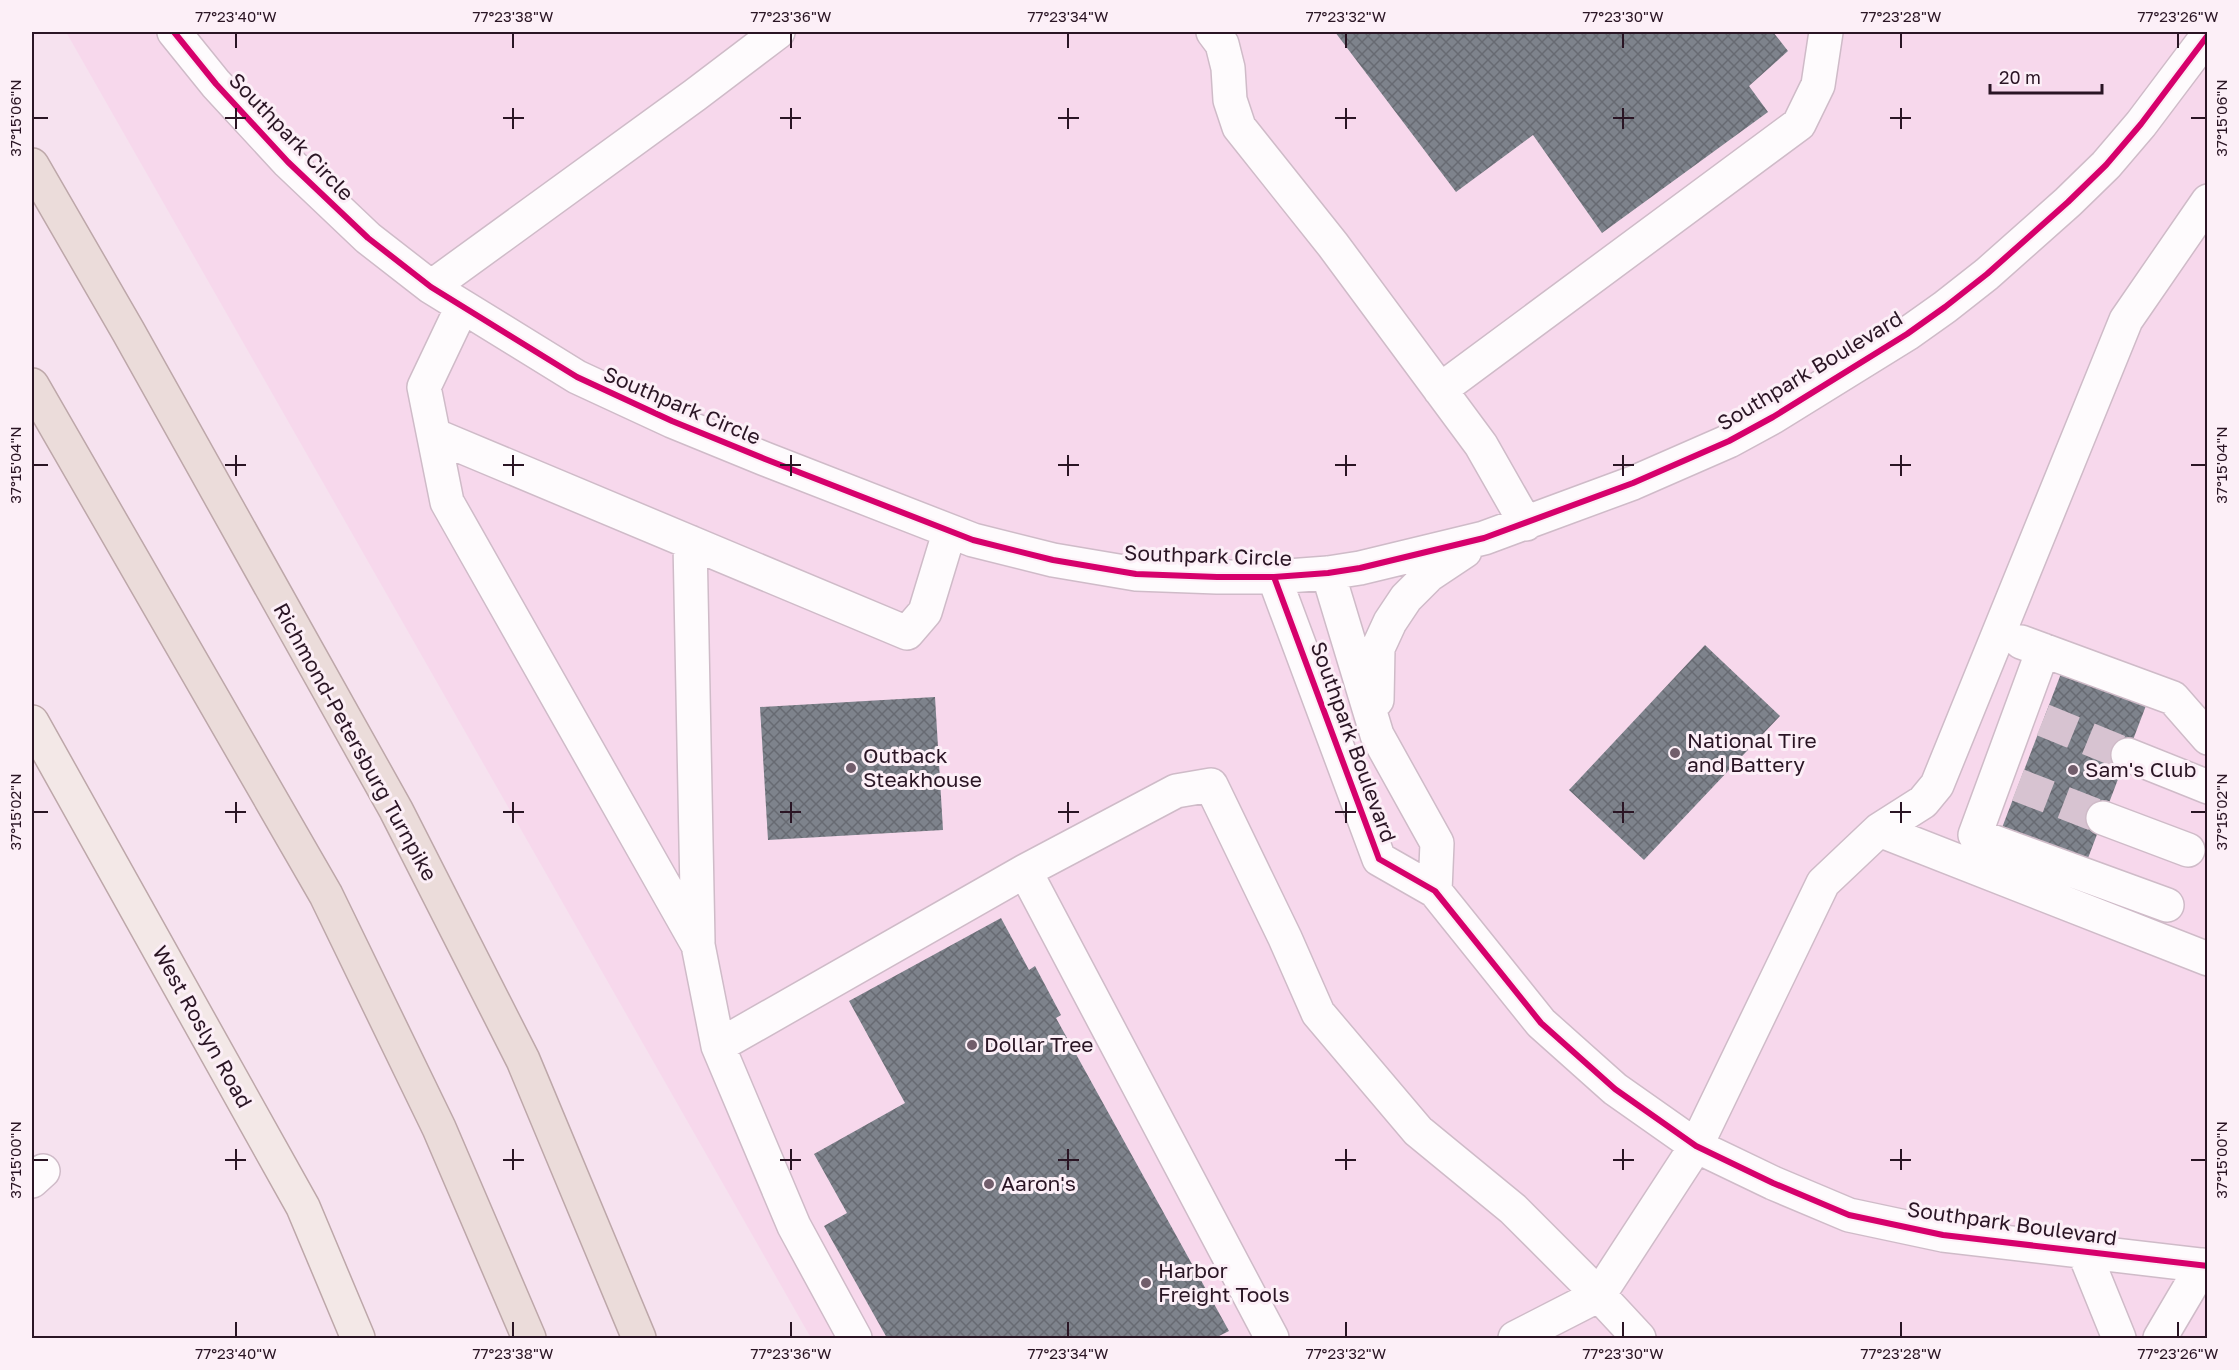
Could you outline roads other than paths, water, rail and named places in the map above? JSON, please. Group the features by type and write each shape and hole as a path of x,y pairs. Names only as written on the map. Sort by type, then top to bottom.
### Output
{"highway":[{"name":"Richmond-Petersburg Turnpike","path":"32,165 134,341 396,810 523,1060 639,1338"},
{"path":"32,385 326,895 439,1128 529,1338"}],"main road":[{"name":"West Roslyn Road","path":"32,722 303,1207 358,1338"}],"street":[{"name":"Southpark Circle","path":"174,32 216,84 288,162 359,231 431,287 576,377 603,390 754,455 949,533 1053,560 1136,574 1274,577 1328,573"},
{"path":"431,287 686,102 778,32"},
{"path":"1213,32 1222,44 1228,68 1230,100 1239,127 1333,245 1481,445 1526,524"},
{"path":"1440,390 1799,124 1818,85 1826,32"},
{"name":"Southpark Boulevard","path":"1435,891 1437,843 1377,735 1328,573 1360,568 1484,538 1526,524 1633,483 1729,441 1773,417 1917,327 1987,274 2068,202 2106,165 2141,124 2195,39"},
{"path":"1515,1338 1599,1295 1696,1146 1823,883 1879,830 1923,802 1937,785 2126,320 2208,201"},
{"path":"462,307 424,387 447,502 698,945"},
{"path":"434,435 907,633 925,612 949,533"},
{"path":"1377,735 1378,648 1390,622 1406,598 1429,575 1484,538"},
{"path":"690,542 698,945 718,1046 794,1226 855,1338"},
{"name":"Southpark Boulevard","path":"1274,577 1379,859 1435,891 1540,1023 1616,1089 1696,1146 1773,1183 1849,1215 1943,1235 2205,1265"},
{"path":"1999,635 2173,698 2208,738"},
{"path":"2043,650 2032,715 2007,781 1975,835 2167,905"},
{"path":"2128,755 2208,787"},
{"path":"718,1046 1024,871 1176,791 1211,785 1285,938 1318,1013 1418,1131 1513,1209 1639,1338"},
{"path":"2103,818 2188,850"},
{"path":"1879,830 2208,959"},
{"path":"1024,871 1272,1338"},
{"path":"2084,1252 2119,1338"},
{"path":"2160,1338 2205,1265"}],"tunnel":[{"path":"2043,720 2128,755"},
{"path":"2018,785 2103,818"}],"place":[{"name":"National Tire and Battery","path":"1675,753"},
{"name":"Outback Steakhouse","path":"851,768"},
{"name":"Sam's Club","path":"2073,770"},
{"name":"Dollar Tree","path":"972,1045"},
{"name":"Aaron's","path":"989,1184"},
{"name":"Harbor Freight Tools","path":"1146,1283"}]}
